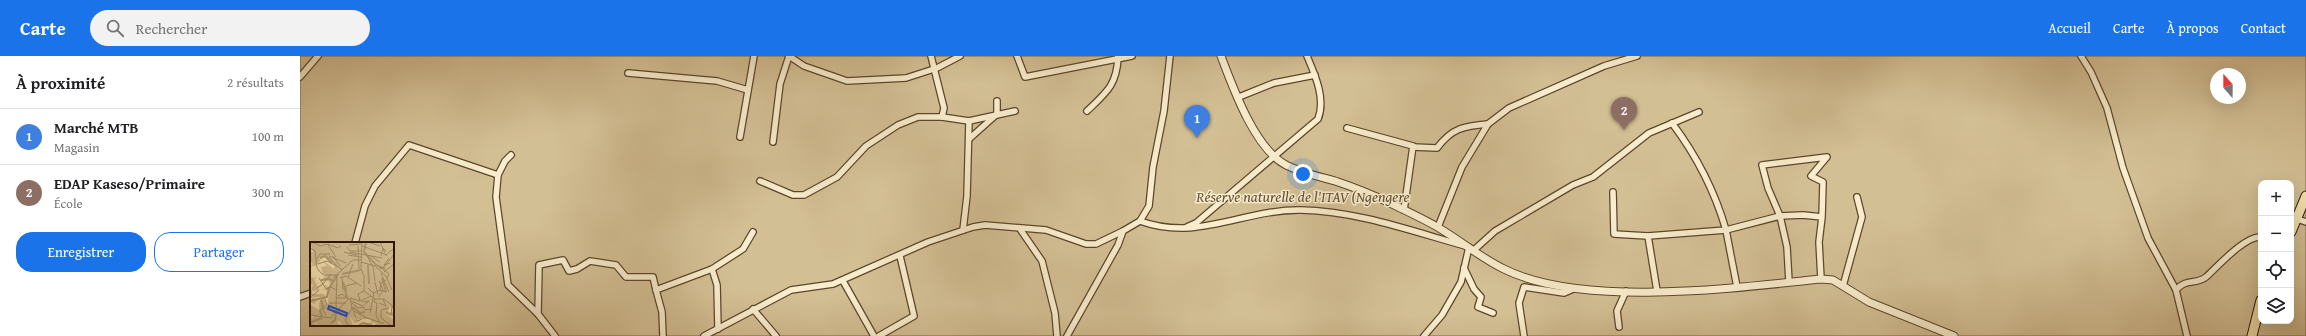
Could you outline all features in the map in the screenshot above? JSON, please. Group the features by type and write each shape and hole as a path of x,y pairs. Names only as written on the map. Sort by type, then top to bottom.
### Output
{"highway":[{"path":"2294,229 2304,221 2306,196"},
{"path":"2252,336 2258,312"}],"street":[{"path":"300,76 318,56"},
{"path":"740,137 754,56"},
{"path":"773,142 780,84 789,56 804,66 848,81 906,78 935,69 960,56"},
{"path":"931,56 944,108 942,117"},
{"path":"1016,56 1025,77 1118,57 1132,56"},
{"path":"704,336 791,290 834,284 843,281 928,242 963,230 985,225 1046,230 1086,244 1096,244 1140,221 1149,206 1153,167 1164,111 1170,56"},
{"path":"1221,56 1249,119 1273,156 1295,169 1370,193 1438,228 1504,269 1528,278 1573,288 1626,291 1737,287 1820,279 1833,280 1869,302 1954,336"},
{"path":"1175,229 1196,222 1318,119 1322,108 1315,75 1307,56"},
{"path":"1438,228 1462,167 1488,124 1509,108 1604,66 1637,56"},
{"path":"2081,56 2091,72 2107,108 2123,168 2148,238 2176,290 2187,336"},
{"path":"1087,111 1112,87 1118,68 1118,57"},
{"path":"628,74 717,81 748,90"},
{"path":"1239,97 1274,83 1315,75"},
{"path":"968,139 997,114 997,101"},
{"path":"760,181 793,195 804,195 837,177 866,146 898,125 918,117 942,117 969,121 1015,111"},
{"path":"1424,336 1442,315 1461,282 1471,249 1494,231 1573,185 1593,177 1649,133 1700,112"},
{"path":"963,230 969,121"},
{"path":"1672,123 1690,147 1720,209 1726,230 1737,287"},
{"path":"1348,128 1413,147 1437,148 1448,134 1472,125 1488,124"},
{"path":"355,242 365,206 375,186 409,144 498,175"},
{"path":"1404,210 1413,147"},
{"path":"511,155 505,161 498,175 496,197 508,285 538,314 555,336"},
{"path":"1789,282 1787,247 1780,216 1768,188 1762,166 1827,157 1811,176 1823,182 1822,216 1819,242 1820,279"},
{"path":"1613,192 1614,234 1648,236 1726,230 1780,216 1822,216"},
{"path":"1843,286 1862,217 1857,197"},
{"path":"1140,221 1158,228 1175,229 1200,227 1281,210 1329,212 1362,218 1471,249"},
{"path":"1020,228 1042,261 1055,313 1057,336"},
{"path":"1067,336 1118,245 1123,231"},
{"path":"656,290 712,270 742,249 752,232"},
{"path":"1648,236 1657,291"},
{"path":"2176,290 2181,284 2206,277 2218,264 2246,242 2256,236 2258,236"},
{"path":"879,336 914,316 900,256"},
{"path":"538,314 539,265 563,260 569,270 577,269 590,261 616,265 626,277 653,277 662,312 663,336"},
{"path":"1464,268 1474,289 1481,296 1478,308 1493,313"},
{"path":"712,270 717,285 718,329"},
{"path":"843,281 874,336"},
{"path":"1524,336 1519,303 1524,286 1564,293 1573,288"},
{"path":"1619,327 1617,311 1626,291"},
{"path":"300,297 310,293"},
{"path":"754,309 776,336"}],"green space":[{"name":"Réserve naturelle de l'ITAV (Ngengere","path":"300,56 2306,56 2306,336 300,336"}],"place":[{"name":"EDAP Kaseso/Primaire","path":"1624,130"},
{"name":"Marché MTB","path":"1197,138"}]}
